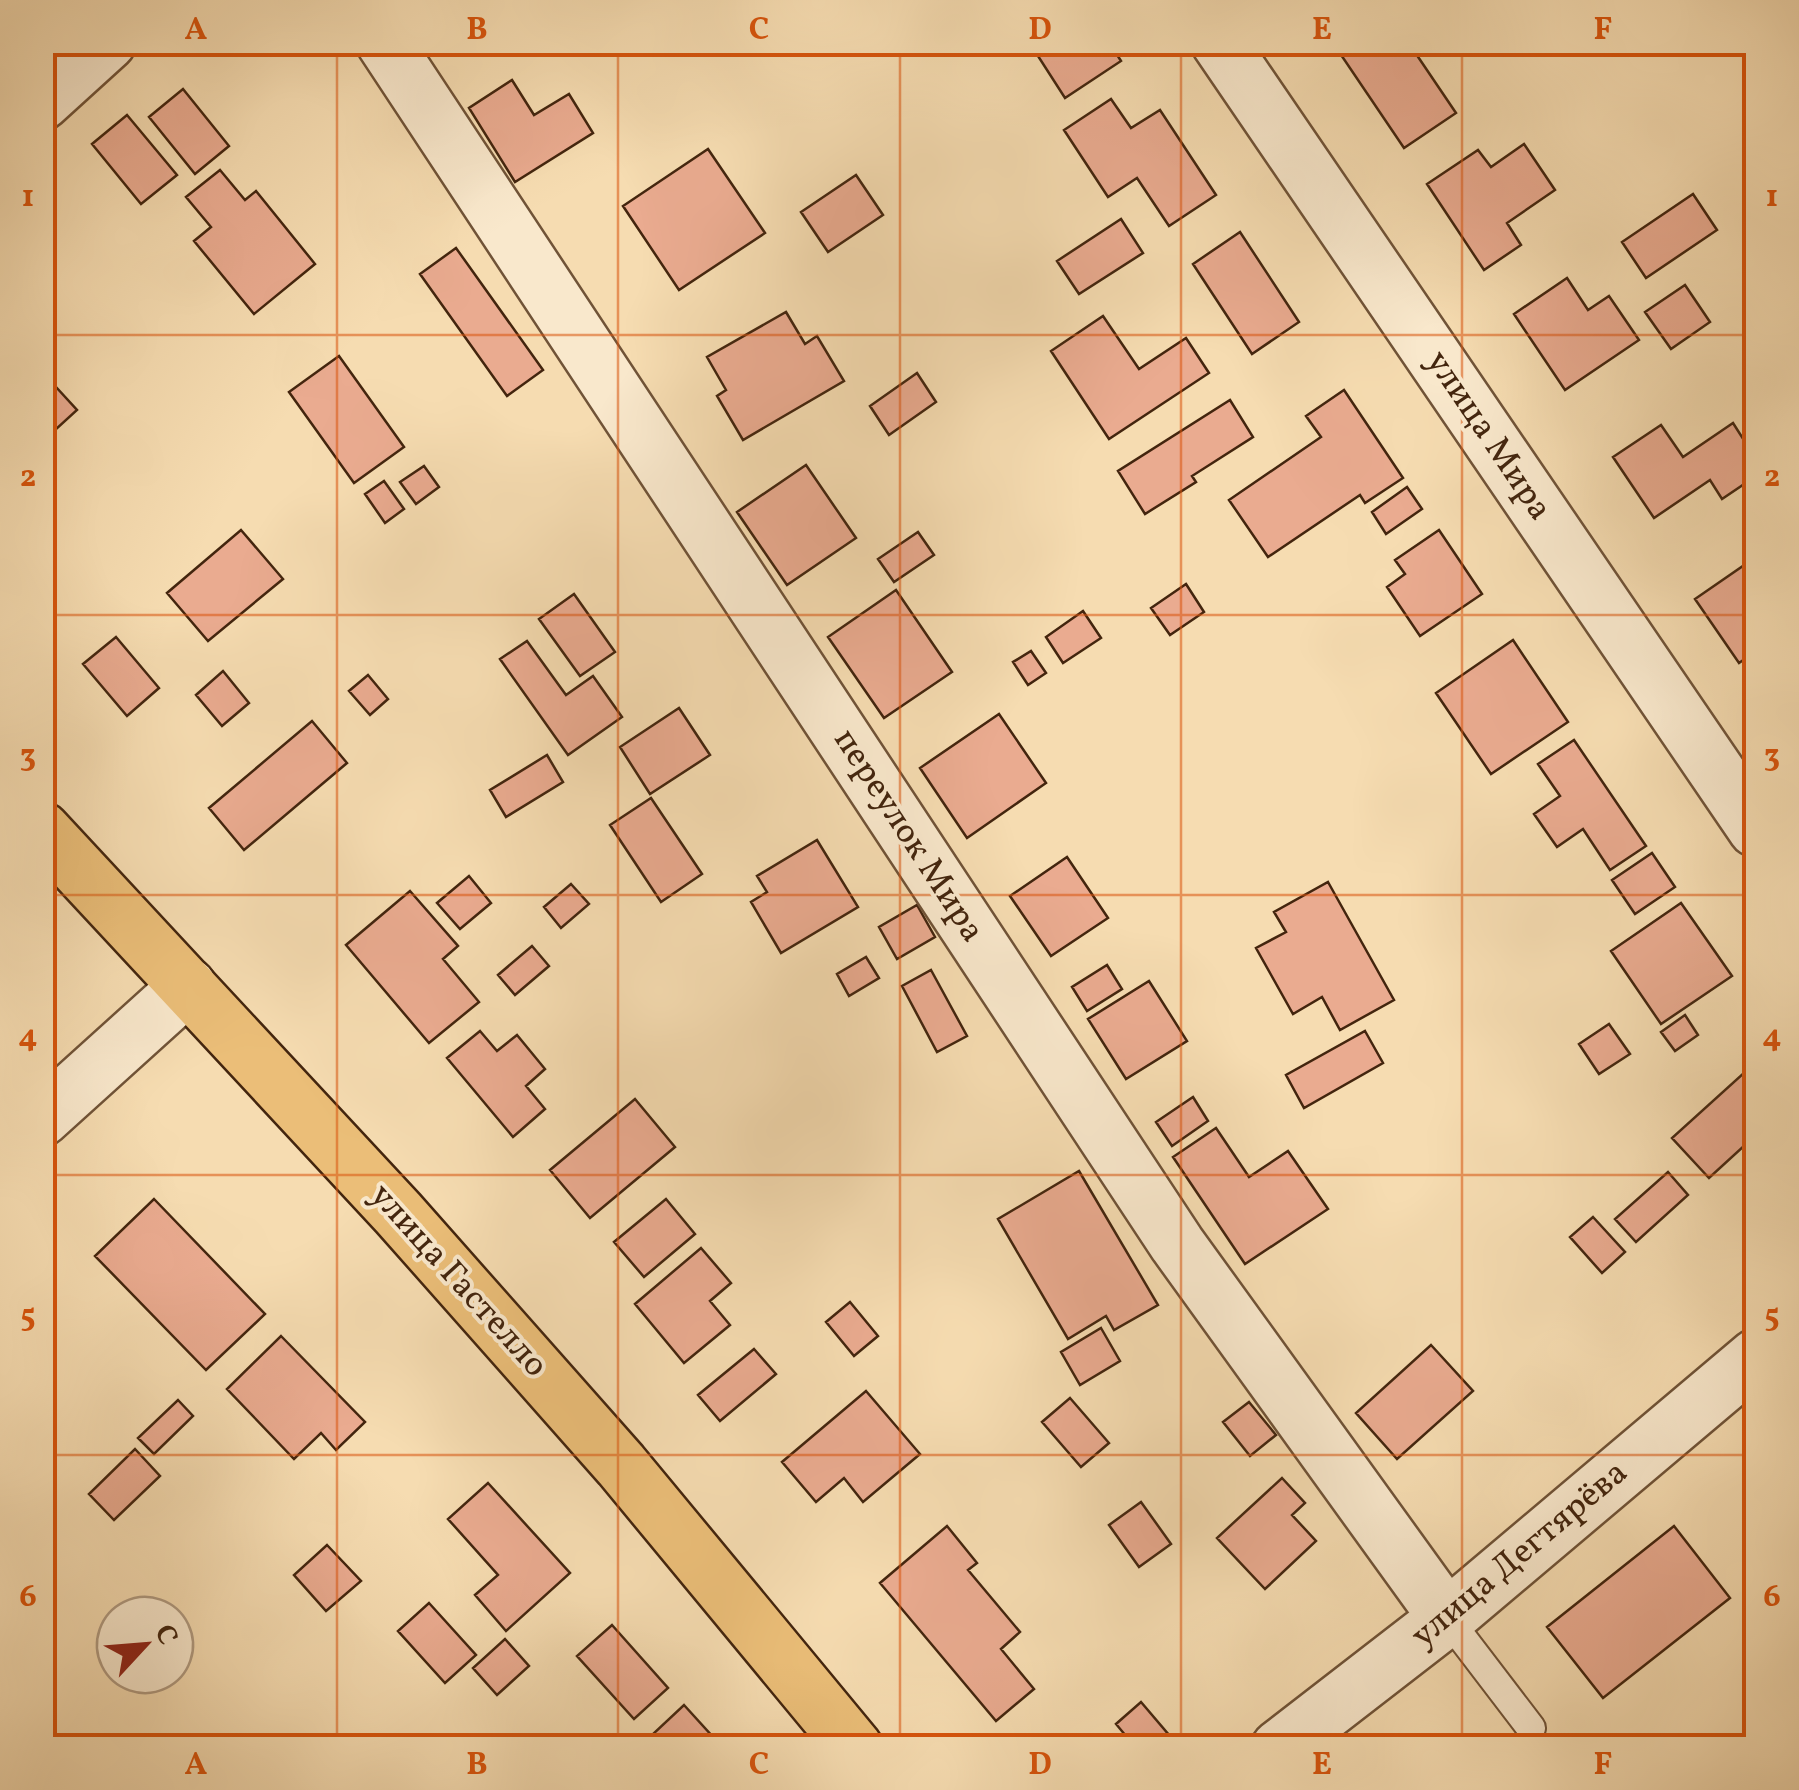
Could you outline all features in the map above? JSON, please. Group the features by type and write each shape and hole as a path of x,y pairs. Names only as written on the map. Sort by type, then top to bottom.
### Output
{"main road":[{"name":"улица Гастелло","path":"42,830 398,1212 622,1465 855,1748"}],"street":[{"path":"42,102 108,42"},
{"name":"переулок Мира","path":"384,42 1177,1244 1447,1618"},
{"name":"улица Мира","path":"1219,42 1756,829"},
{"path":"42,1118 188,986"},
{"name":"улица Дегтярёва","path":"1279,1748 1447,1618 1756,1357"}],"lane":[{"path":"1447,1618 1531,1728"}],"building":[{"path":"1029,42 1109,42 1121,61 1065,98"},
{"path":"1408,42 1456,113 1404,148 1333,43"},
{"path":"512,80 534,115 569,94 593,133 515,182 469,108"},
{"path":"183,89 229,146 195,174 149,117"},
{"path":"1111,99 1131,128 1160,110 1216,195 1169,226 1137,178 1108,197 1064,130"},
{"path":"127,115 177,175 141,204 92,144"},
{"path":"1524,144 1555,190 1507,223 1521,245 1484,270 1427,184 1478,150 1491,167"},
{"path":"708,149 765,233 679,290 623,206"},
{"path":"220,170 245,200 256,191 315,264 254,314 194,241 211,227 186,197"},
{"path":"856,175 883,215 828,252 801,212"},
{"path":"1693,194 1717,230 1646,278 1622,242"},
{"path":"1121,219 1143,253 1079,294 1057,261"},
{"path":"1240,232 1299,322 1252,354 1193,264"},
{"path":"456,248 543,370 507,396 420,274"},
{"path":"1567,278 1588,310 1609,296 1639,340 1565,390 1514,314"},
{"path":"1685,285 1710,322 1671,349 1645,312"},
{"path":"786,312 805,344 817,336 844,381 743,440 717,396 726,390 707,357"},
{"path":"1103,316 1139,369 1186,338 1209,373 1109,439 1051,351"},
{"path":"339,356 404,447 354,483 289,392"},
{"path":"917,373 936,402 889,435 870,406"},
{"path":"45,375 77,410 42,442 42,377"},
{"path":"1344,390 1403,478 1365,503 1360,495 1268,557 1229,500 1321,437 1306,416"},
{"path":"1230,400 1253,437 1192,476 1196,482 1145,514 1118,471"},
{"path":"1733,423 1756,459 1756,476 1722,499 1710,480 1654,518 1613,457 1661,425 1683,457"},
{"path":"806,465 856,538 787,585 737,512"},
{"path":"424,466 439,487 416,504 400,482"},
{"path":"384,481 404,509 385,523 365,494"},
{"path":"1407,487 1422,509 1386,534 1372,512"},
{"path":"241,530 283,579 208,641 167,593"},
{"path":"1439,530 1482,594 1420,636 1387,587 1405,574 1395,560"},
{"path":"918,532 934,555 894,582 878,559"},
{"path":"1756,557 1756,651 1739,663 1695,599"},
{"path":"1186,584 1204,612 1170,635 1151,608"},
{"path":"896,590 952,672 884,718 828,637"},
{"path":"574,594 615,652 580,676 539,619"},
{"path":"1083,611 1101,638 1063,663 1046,637"},
{"path":"116,637 159,688 127,716 83,664"},
{"path":"1513,640 1568,722 1491,774 1436,693"},
{"path":"527,641 566,695 593,676 622,717 568,755 500,659"},
{"path":"1031,651 1046,673 1028,685 1013,662"},
{"path":"223,671 249,703 222,726 196,695"},
{"path":"368,675 388,699 370,715 349,691"},
{"path":"679,708 710,755 650,794 620,747"},
{"path":"999,714 1046,783 967,838 920,768"},
{"path":"312,721 347,763 244,850 209,808"},
{"path":"1574,740 1646,846 1610,870 1583,829 1557,847 1534,814 1560,796 1538,764"},
{"path":"547,755 563,782 506,817 490,790"},
{"path":"651,798 702,874 661,902 610,825"},
{"path":"817,840 858,907 781,953 751,902 767,892 757,876"},
{"path":"1652,853 1675,887 1635,914 1612,880"},
{"path":"1067,857 1108,918 1051,956 1010,896"},
{"path":"469,876 491,903 460,929 437,903"},
{"path":"1328,882 1394,1000 1340,1030 1322,997 1293,1014 1256,948 1286,932 1274,912"},
{"path":"571,884 589,904 561,928 544,907"},
{"path":"410,891 458,946 443,959 479,1002 429,1043 346,945"},
{"path":"1681,903 1732,976 1661,1024 1611,951"},
{"path":"917,905 935,937 897,959 879,927"},
{"path":"532,946 549,966 515,995 498,975"},
{"path":"866,957 879,978 849,996 837,974"},
{"path":"1107,965 1122,989 1087,1011 1072,987"},
{"path":"931,970 967,1036 937,1052 902,986"},
{"path":"1149,981 1187,1041 1126,1079 1088,1019"},
{"path":"1685,1015 1698,1035 1675,1051 1661,1032"},
{"path":"1609,1024 1630,1054 1599,1074 1579,1044"},
{"path":"480,1031 497,1051 517,1035 545,1069 526,1086 545,1109 513,1137 447,1058"},
{"path":"1365,1031 1383,1063 1304,1108 1286,1075"},
{"path":"1756,1062 1756,1135 1709,1178 1672,1138"},
{"path":"1193,1097 1208,1121 1172,1146 1156,1122"},
{"path":"635,1099 675,1147 590,1218 550,1170"},
{"path":"1216,1128 1249,1177 1288,1151 1328,1209 1245,1264 1173,1157"},
{"path":"1079,1171 1158,1305 1114,1330 1106,1316 1068,1339 998,1219"},
{"path":"1668,1172 1688,1195 1636,1242 1615,1219"},
{"path":"154,1199 265,1314 206,1370 95,1256"},
{"path":"666,1199 695,1234 644,1277 614,1242"},
{"path":"1593,1217 1625,1252 1602,1273 1570,1237"},
{"path":"701,1248 731,1283 710,1301 730,1325 684,1363 635,1304"},
{"path":"850,1302 878,1336 854,1356 826,1322"},
{"path":"1101,1328 1120,1361 1080,1385 1061,1352"},
{"path":"281,1336 365,1422 336,1450 321,1433 294,1459 227,1389"},
{"path":"1431,1345 1473,1391 1397,1459 1356,1413"},
{"path":"754,1349 776,1374 720,1421 698,1395"},
{"path":"866,1391 920,1454 863,1502 844,1478 816,1502 782,1462"},
{"path":"1070,1398 1109,1443 1081,1467 1042,1422"},
{"path":"178,1400 193,1416 154,1454 138,1438"},
{"path":"1249,1402 1276,1435 1250,1456 1223,1422"},
{"path":"135,1449 160,1476 114,1520 89,1494"},
{"path":"1282,1478 1305,1503 1292,1515 1316,1541 1265,1589 1217,1538"},
{"path":"488,1483 570,1573 506,1631 475,1595 498,1575 448,1519"},
{"path":"1141,1502 1171,1544 1139,1567 1109,1525"},
{"path":"947,1526 977,1563 968,1570 1020,1632 1001,1649 1034,1689 996,1721 880,1583"},
{"path":"1674,1526 1730,1598 1603,1698 1547,1627"},
{"path":"327,1545 361,1581 326,1611 294,1575"},
{"path":"429,1603 476,1655 445,1683 398,1631"},
{"path":"612,1625 668,1688 634,1719 577,1656"},
{"path":"505,1639 529,1666 497,1695 473,1668"},
{"path":"1141,1702 1169,1735 1155,1748 1136,1748 1116,1724"},
{"path":"684,1705 713,1737 701,1748 665,1748 653,1734"}]}
